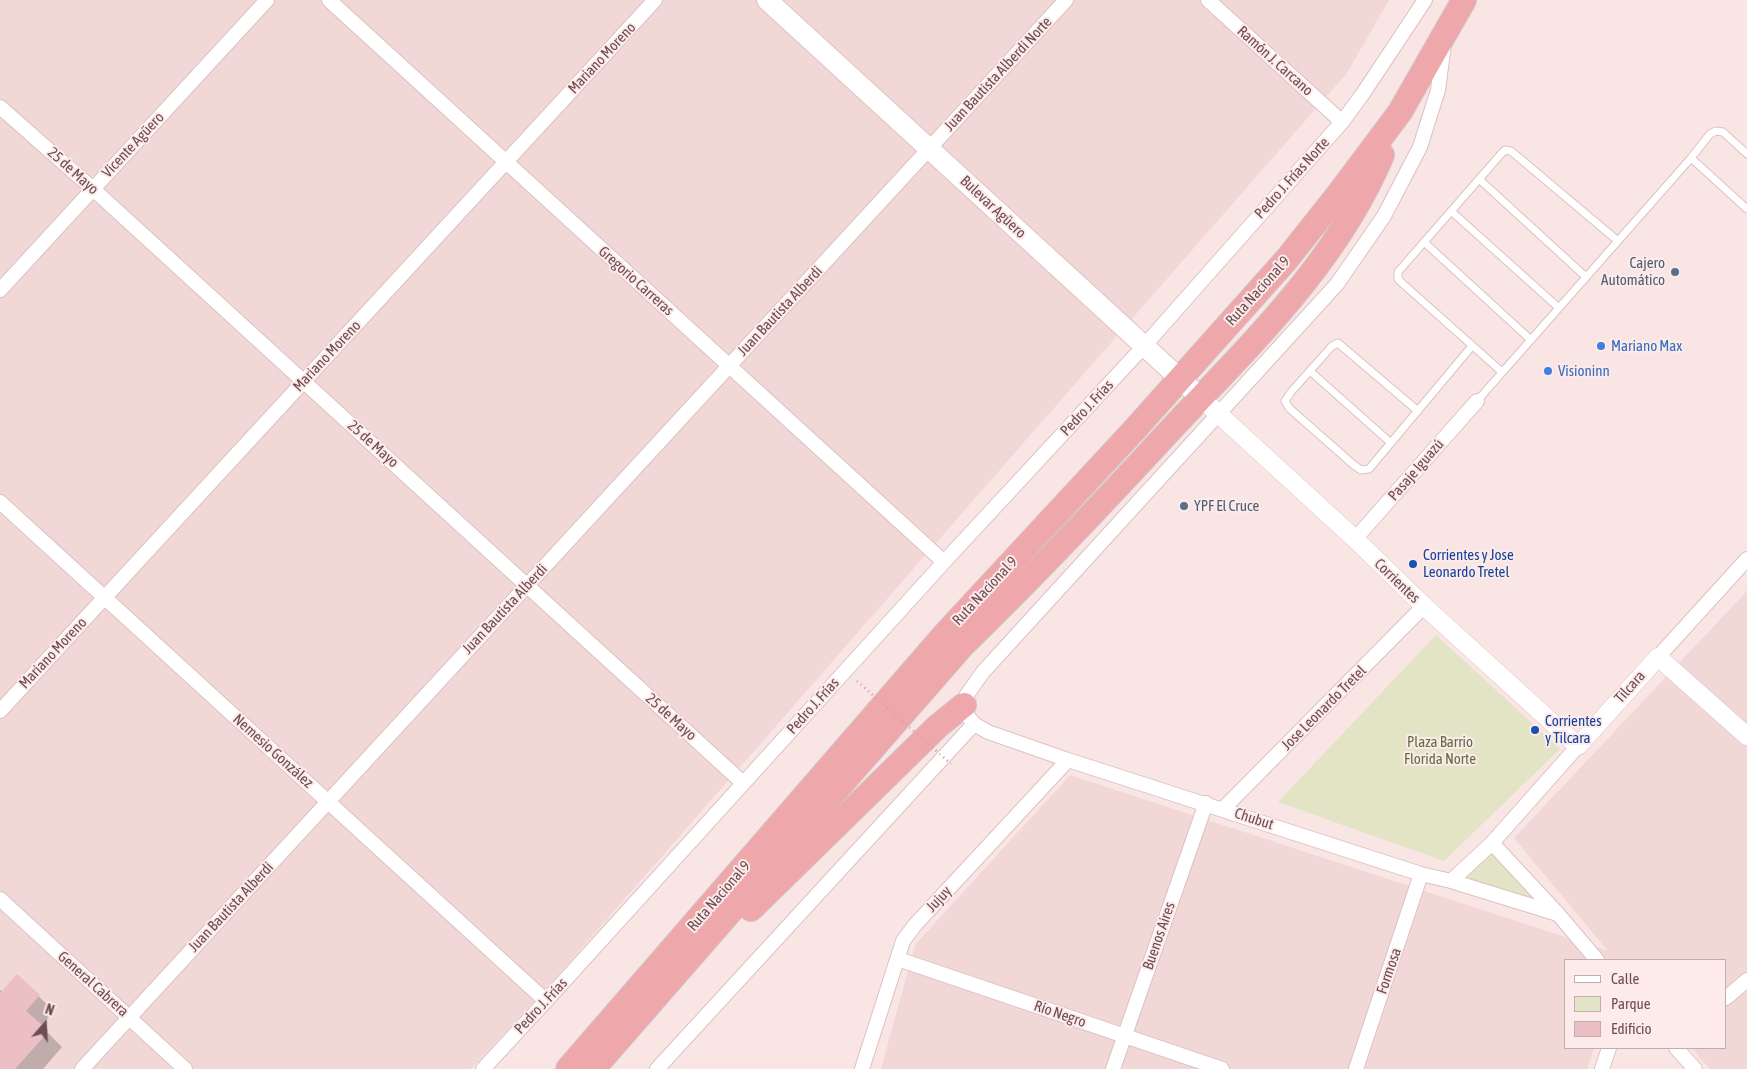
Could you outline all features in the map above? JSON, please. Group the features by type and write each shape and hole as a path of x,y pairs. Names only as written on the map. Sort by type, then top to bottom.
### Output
{"highway":[{"name":"Ruta Nacional 9","path":"594,1069 962,646 1022,588 1286,307 1320,262 1360,198 1379,161 1400,112 1464,0"},
{"name":"Ruta Nacional 9","path":"568,1069 939,641 1180,379 1308,233 1400,112"},
{"path":"665,987 734,926 938,726 969,714"}],"main road":[{"name":"Bulevar Agüero","path":"767,0 1201,398"}],"street":[{"name":"Vicente Agüero","path":"0,290 267,0"},
{"name":"Gregorio Carreras","path":"329,0 944,562"},
{"name":"Mariano Moreno","path":"0,711 655,0"},
{"name":"Juan Bautista Alberdi Norte","path":"929,148 1066,0"},
{"name":"Ramón J. Carcano","path":"1208,0 1342,122"},
{"name":"Pedro J. Frías Norte","path":"1144,345 1342,122 1362,96 1425,0"},
{"path":"657,1069 969,714 966,696 983,672 1337,284 1384,216 1420,147 1438,90 1445,34"},
{"name":"25 de Mayo","path":"0,106 743,783"},
{"name":"Juan Bautista Alberdi","path":"82,1069 929,148"},
{"name":"Pedro J. Frías","path":"483,1069 1144,345"},
{"name":"Bulevar Agüero","path":"1201,398 1218,414"},
{"name":"Pasaje Iguazú","path":"1355,540 1477,401"},
{"name":"Corrientes","path":"1218,414 1578,746"},
{"name":"Nemesio González","path":"0,502 546,1001"},
{"name":"Tilcara","path":"1451,881 1492,843 1747,559"},
{"name":"Jose Leonardo Tretel","path":"1223,809 1424,606"},
{"path":"1658,657 1747,736"},
{"name":"Chubut","path":"969,714 988,732 1068,760 1421,874 1451,881 1558,914"},
{"name":"Jujuy","path":"862,1069 903,941 915,924 1068,760"},
{"name":"Buenos Aires","path":"1113,1069 1206,803"},
{"path":"1492,843 1558,914 1596,959"},
{"name":"Formosa","path":"1356,1069 1421,874"},
{"name":"General Cabrera","path":"0,899 186,1069"},
{"name":"Río Negro","path":"898,959 1222,1069"},
{"path":"1727,997 1747,980"},
{"path":"1602,1069 1609,1049"},
{"path":"1677,1049 1695,1069"}],"lane":[{"path":"1477,401 1710,134 1716,130 1723,132 1747,154"},
{"path":"1502,372 1398,279 1398,272 1479,179 1505,150 1511,151 1618,241"},
{"path":"1691,158 1747,209"},
{"path":"1479,179 1586,277"},
{"path":"1451,212 1559,308"},
{"path":"1424,242 1531,340"},
{"path":"1418,411 1338,343 1332,346 1310,370 1285,401 1289,408 1355,466 1361,470 1369,469 1418,411 1472,346"},
{"path":"1310,370 1391,443"}],"path":[{"path":"857,681 951,764"}],"shaded area":[{"path":"0,0 1389,0 1347,73 553,981 471,1069 0,1069"},
{"path":"1747,591 1747,1069 1710,1069 1692,1049 1727,1049 1727,959 1564,959 1564,1049 1594,1049 1587,1069 881,1069 915,945 1070,775 1608,951 1514,838"}],"green space":[{"name":"Plaza Barrio Florida Norte","path":"1436,635 1560,749 1444,861 1278,802"},
{"path":"1492,847 1551,910 1456,880"}],"building":[{"path":"17,974 40,995 26,1011 49,1031 15,1069 0,1069 0,993"}],"place":[{"name":"Cajero Automático","path":"1675,272"},
{"name":"Mariano Max","path":"1601,346"},
{"name":"Visioninn","path":"1548,371"},
{"name":"YPF El Cruce","path":"1184,506"},
{"name":"Corrientes y Jose Leonardo Tretel","path":"1413,564"},
{"name":"Corrientes y Tilcara","path":"1535,730"}]}
